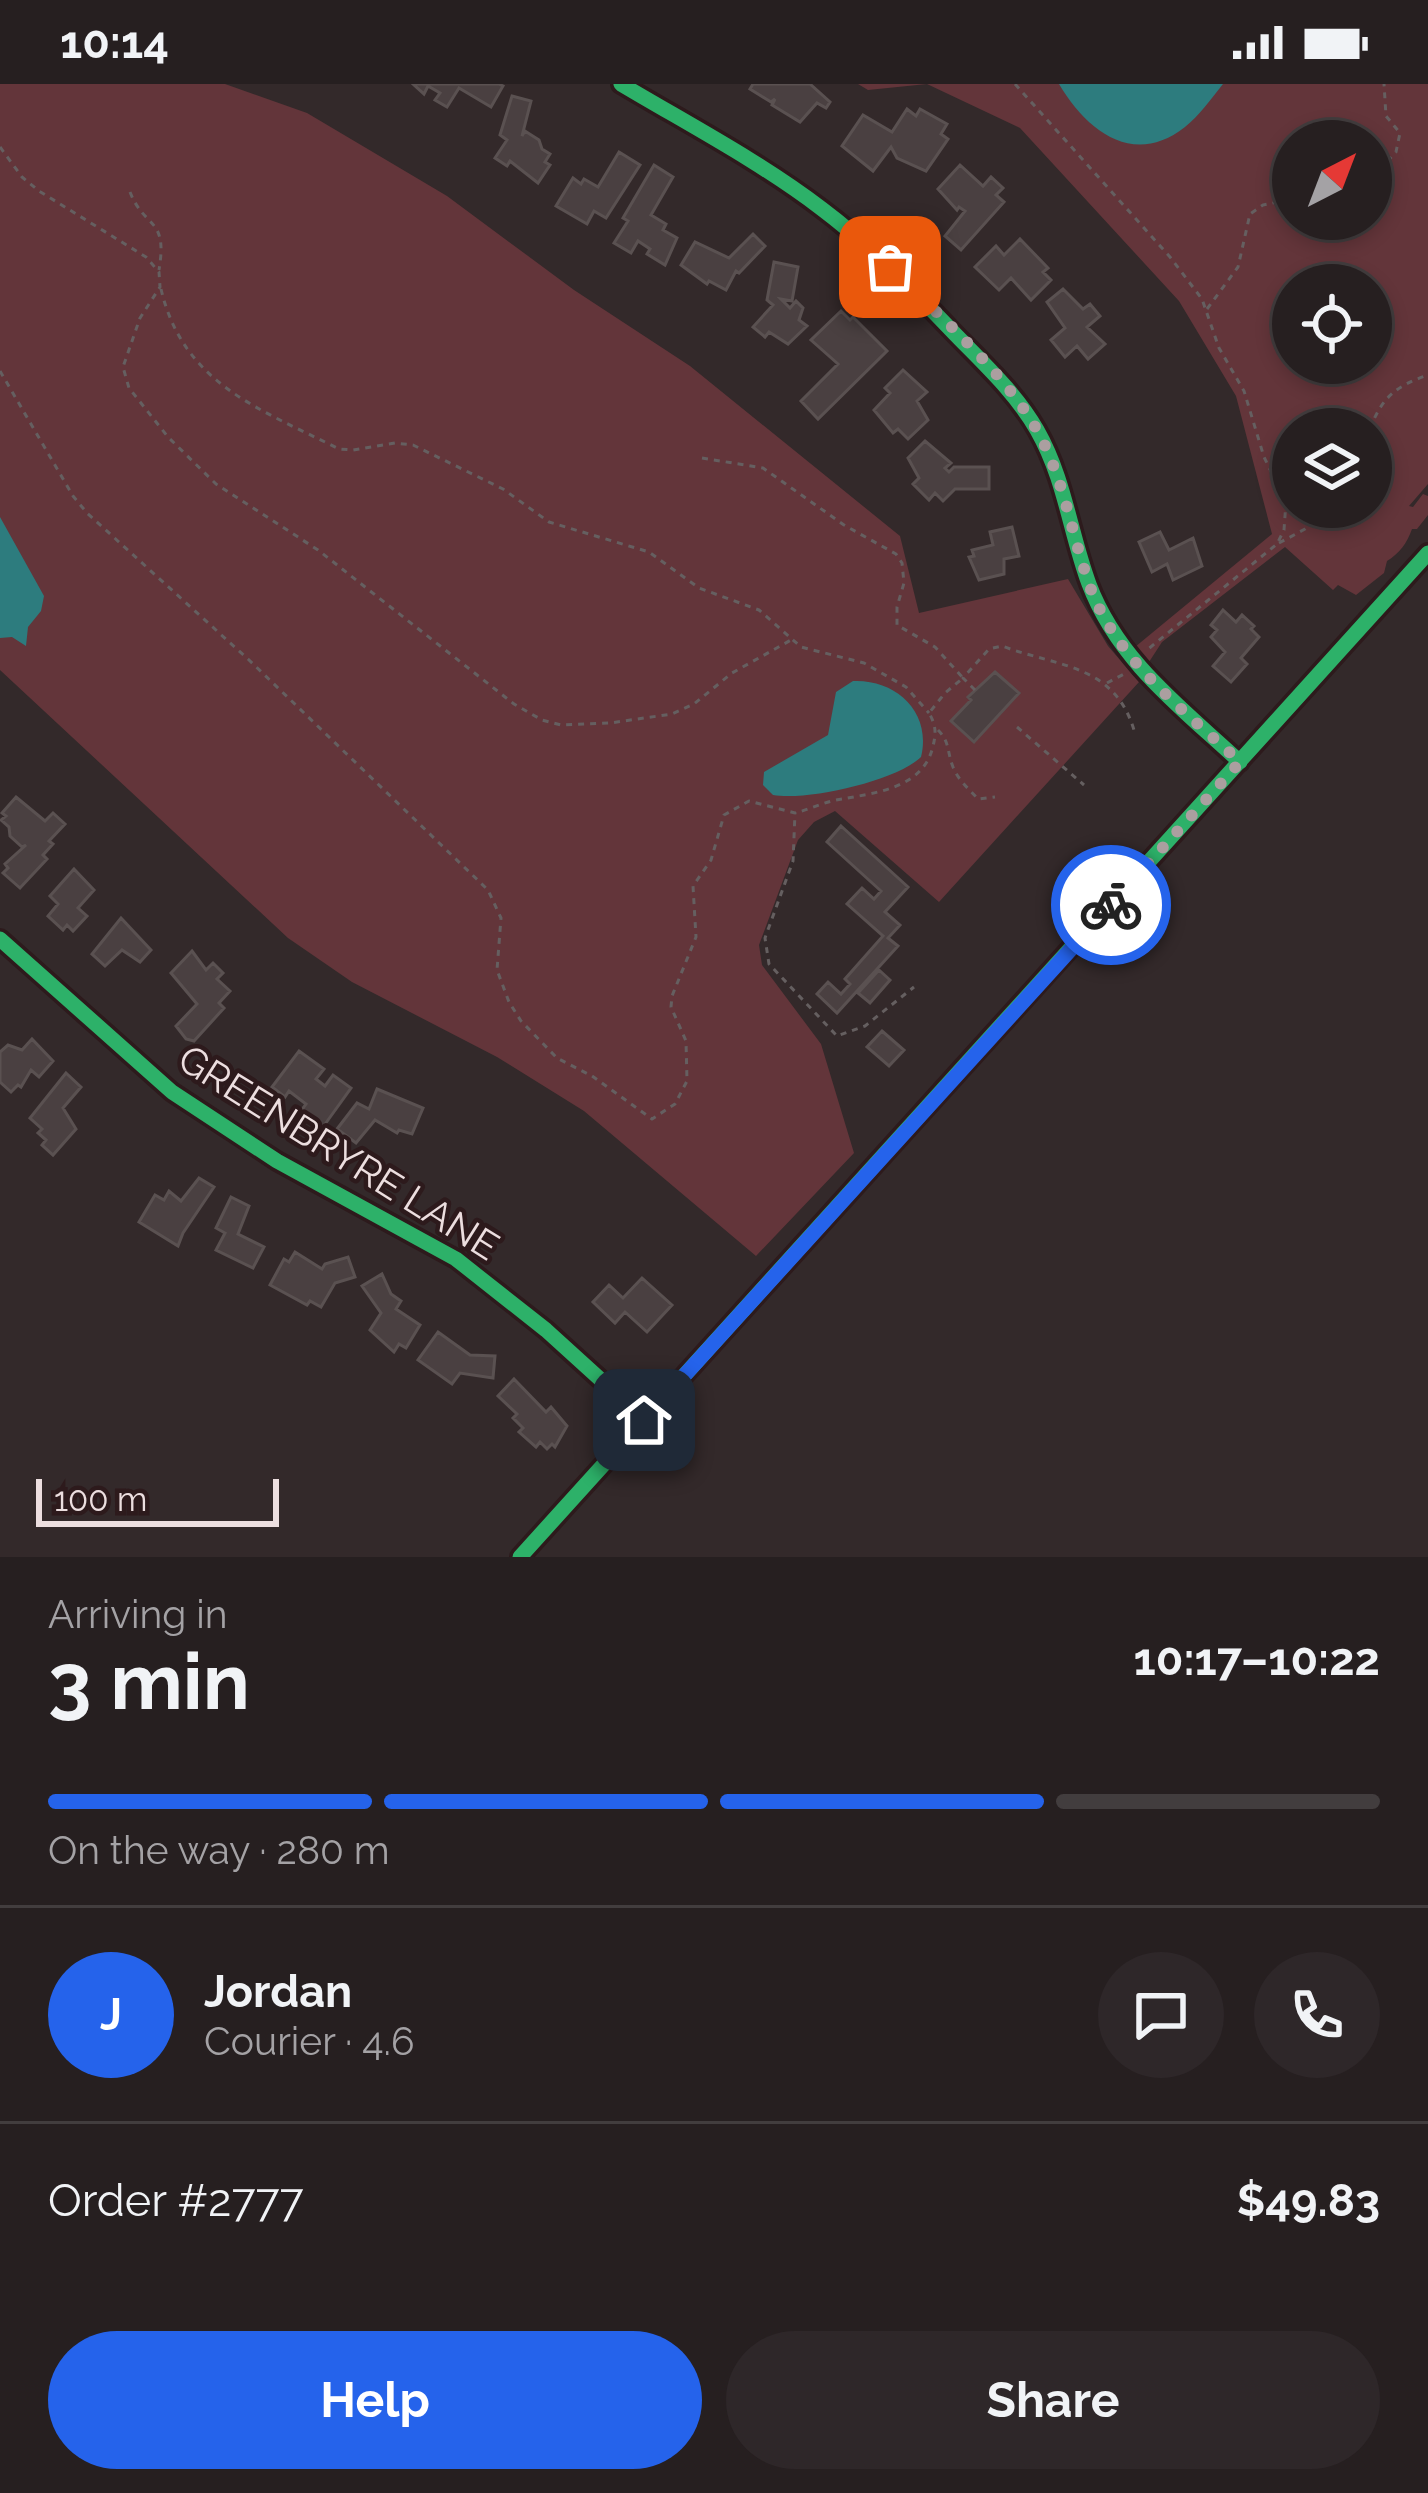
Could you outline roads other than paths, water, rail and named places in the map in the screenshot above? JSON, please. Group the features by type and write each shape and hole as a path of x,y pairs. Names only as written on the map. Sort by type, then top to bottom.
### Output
{"street":[{"path":"621,84 772,174 837,221 912,289 1012,394 1056,470 1101,613 1135,664 1240,762"},
{"path":"520,1557 1428,553"},
{"name":"GREENBRYRE LANE","path":"0,939 172,1092 277,1161 456,1259 546,1330 644,1420"}],"water":[{"path":"1059,84 1223,84 1185,127 1166,139 1129,144 1097,129"},
{"path":"0,517 44,596 41,611 28,627 26,646 12,637 0,638"},
{"path":"853,681 883,686 907,701 921,726 921,757 892,774 851,787 773,795 763,785 764,772 828,735 836,692"}]}
